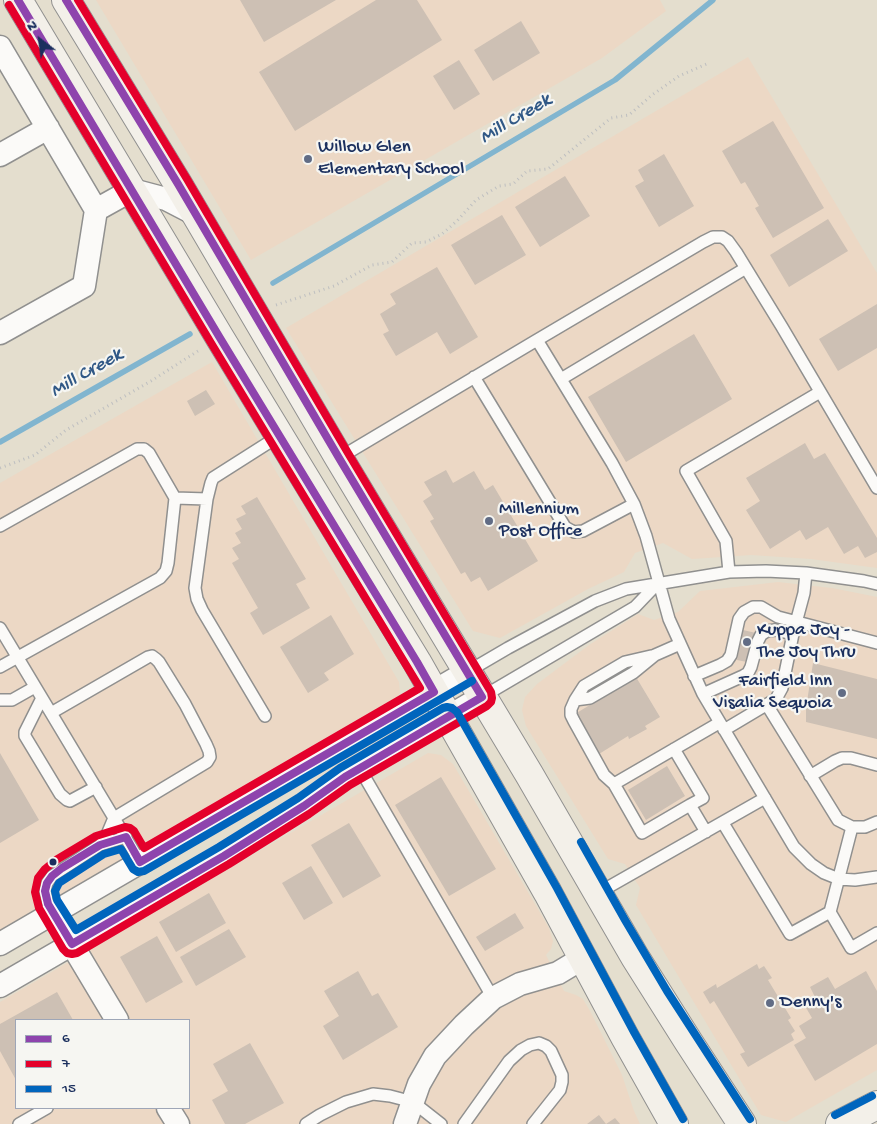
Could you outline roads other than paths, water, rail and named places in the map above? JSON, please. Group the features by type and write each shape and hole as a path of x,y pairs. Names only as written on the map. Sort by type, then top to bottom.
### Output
{"main road":[{"path":"18,0 279,436 417,662 548,893 674,1124"},
{"path":"66,0 664,1003 742,1124"},
{"path":"840,1124 877,1105"}],"street":[{"path":"0,47 96,210 84,286 0,333"},
{"path":"0,155 48,128"},
{"path":"96,210 132,190 166,199 195,214"},
{"path":"0,944 467,672"},
{"path":"0,986 224,856 304,806 345,777 482,697"},
{"path":"54,913 116,1019"},
{"path":"405,1124 419,1084 435,1056 464,1025 493,998 520,984 558,973 583,958"},
{"path":"169,1109 178,1124"}],"lane":[{"path":"339,458 713,237 722,237 728,240 782,326 877,488"},
{"path":"561,379 746,268"},
{"path":"537,340 612,463 634,504 646,536 669,618 694,676 794,847 801,856 824,873 839,879 855,880 877,877"},
{"path":"474,377 565,527 574,532 583,531 634,504"},
{"path":"730,572 726,541 686,472 820,392"},
{"path":"265,716 202,610 195,588 207,498 213,478 279,436"},
{"path":"0,526 137,449 144,449 148,453 175,498 168,563 166,572 160,578 0,667"},
{"path":"175,498 207,498"},
{"path":"467,672 596,601 626,589 730,572 766,571 806,573 877,584"},
{"path":"614,784 674,749 776,699 782,688 804,593 806,573"},
{"path":"482,697 635,606 658,583"},
{"path":"694,676 727,661 731,655 739,619 744,612 753,607 761,607 778,617 877,643"},
{"path":"0,628 140,862"},
{"path":"703,694 748,673 761,635 775,630 793,634"},
{"path":"674,749 703,798 642,833 614,784 604,775 571,715 571,709 575,700 590,698 633,673 655,655 680,644"},
{"path":"51,713 152,656 159,662 206,744 210,757 207,762 114,818 106,837 100,845"},
{"path":"0,700 12,700 35,687"},
{"path":"42,698 25,732 25,736 60,794 67,800 70,800 96,787"},
{"path":"767,705 838,820 852,827 865,827 877,822"},
{"path":"810,776 842,758 850,758 877,765"},
{"path":"360,769 493,998"},
{"path":"598,893 765,798"},
{"path":"690,805 706,832"},
{"path":"723,822 790,934 830,912"},
{"path":"852,827 830,912 851,948 877,932"},
{"path":"54,913 46,898 45,891 47,883 52,876 100,845 126,838"},
{"path":"464,1124 509,1061 521,1050 539,1043 551,1051 562,1075 562,1082 560,1090 533,1124"},
{"path":"306,1124 346,1102 373,1094 413,1102 441,1124"},
{"path":"18,1124 45,1109"}],"waterway":[{"name":"Mill Creek","path":"273,283 615,80 713,0"},
{"name":"Mill Creek","path":"0,442 190,334"}],"place":[{"name":"Willow Glen Elementary School","path":"308,159"},
{"name":"Millennium Post Office","path":"489,521"},
{"name":"Kuppa Joy - The Joy Thru","path":"747,642"},
{"name":"Fairfield Inn Visalia Sequoia","path":"842,693"},
{"name":"Denny's","path":"770,1003"}]}
